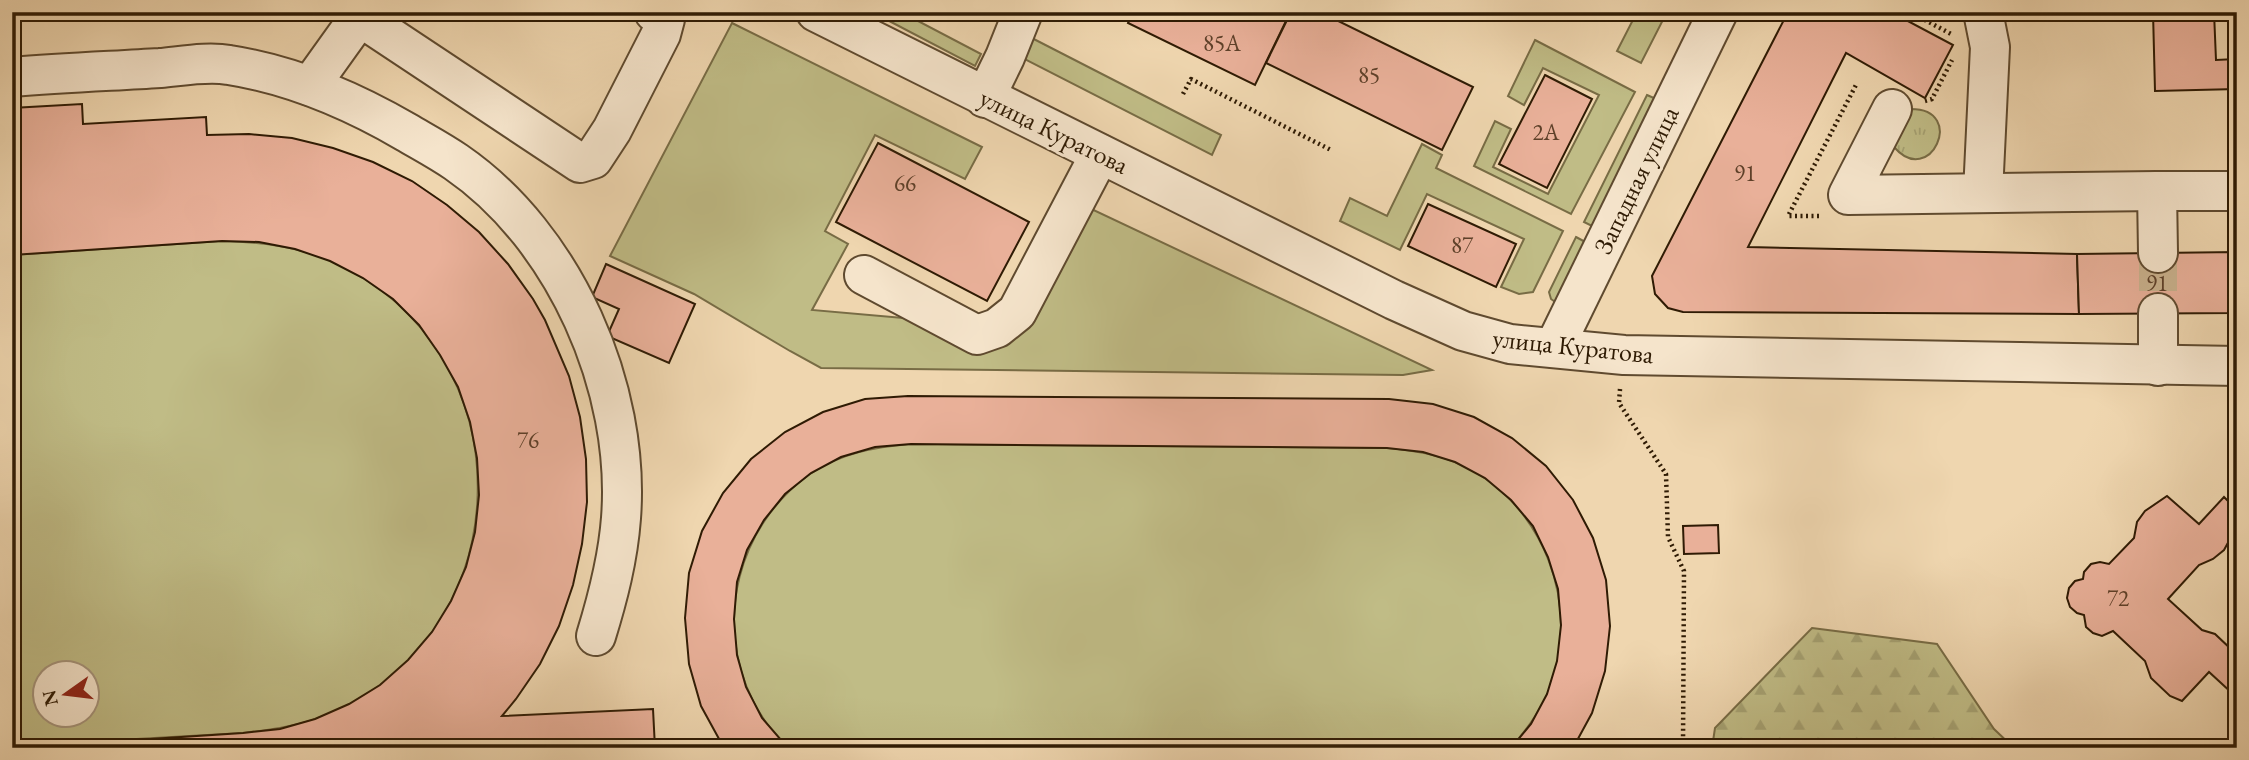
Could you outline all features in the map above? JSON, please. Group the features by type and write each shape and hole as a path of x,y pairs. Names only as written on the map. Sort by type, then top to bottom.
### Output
{"street":[{"path":"310,86 362,15 580,163 593,159 612,130 662,34 665,19 654,12"},
{"name":"улица Куратова","path":"816,12 985,98 1463,331 1510,344 1625,355 2237,366"},
{"path":"985,98 1023,12"},
{"name":"Западная улица","path":"1555,348 1718,12"},
{"path":"1973,26 1990,47 1983,193"},
{"path":"12,76 226,64 295,79 366,109 457,163 493,193 524,226 551,262 574,300 608,385 617,429 621,515 617,556 596,636"},
{"path":"1892,109 1848,195 2237,191"},
{"path":"864,275 977,335 997,328 1017,312 1100,154"},
{"path":"2157,191 2158,253"},
{"path":"2158,313 2158,366"}],"path":[{"path":"1910,12 1973,26"},
{"path":"1183,94 1191,79 1331,150"},
{"path":"1620,384 1619,403 1667,474 1668,537 1684,571 1684,748"}],"green space":[{"path":"872,12 901,12 981,54 975,66"},
{"path":"1637,12 1667,12 1641,63 1617,51"},
{"path":"732,23 982,147 965,179 875,135 825,231 848,244 812,310 926,320 975,343 1083,205 1432,370 1403,375 821,368 694,294 610,256"},
{"path":"1024,34 1221,135 1212,155 1015,54"},
{"path":"1535,40 1635,92 1571,214 1474,166 1495,121 1511,129 1493,167 1548,194 1599,95 1543,68 1524,105 1508,96"},
{"path":"1647,95 1663,102 1600,230 1584,222"},
{"path":"1911,109 1928,112 1937,121 1940,132 1937,144 1930,153 1920,159 1907,157 1894,147"},
{"path":"1422,144 1442,155 1436,168 1563,231 1533,292 1519,294 1501,287 1524,239 1427,194 1400,250 1340,221 1350,198 1387,216"},
{"path":"1576,237 1591,245 1562,307 1551,299 1549,292"},
{"path":"222,241 264,244 291,248 331,261 397,303 443,360 470,425 478,495 466,565 435,628 385,681 316,719 243,733 12,746 12,255"},
{"path":"911,444 1387,448 1421,452 1455,462 1486,479 1512,501 1533,529 1548,559 1558,593 1561,627 1558,661 1547,695 1511,748 788,748 768,726 753,701 741,671 735,639 734,608 739,577 750,547 765,520 785,495 810,474 833,461 858,452"},
{"path":"1812,628 1937,644 1994,729 2014,748 1712,748 1715,728"}],"building":[{"path":"1133,12 1269,12 1286,21 1255,85 1128,23"},
{"path":"1291,12 1320,12 1473,87 1442,150 1266,63"},
{"path":"1788,12 1891,12 1953,45 1925,98 1846,53 1748,247 2077,254 2079,314 1683,312 1668,308 1655,294 1652,276"},
{"path":"2153,12 2214,12 2216,60 2236,59 2237,89 2155,91"},
{"path":"1545,75 1592,99 1547,188 1499,164"},
{"path":"82,104 83,124 206,117 207,135 249,134 292,138 373,162 412,181 447,205 479,232 508,264 545,320 569,376 580,417 586,459 587,502 573,585 559,626 540,664 502,716 653,709 655,748 12,748 280,729 315,719 349,704 380,685 408,660 432,632 451,601 466,567 475,532 479,495 477,458 470,422 458,387 419,325 393,299 363,278 330,261 295,249 259,242 222,241 12,255 12,108"},
{"path":"878,143 1029,222 987,301 836,222"},
{"path":"1428,204 1516,244 1496,287 1408,246"},
{"path":"2237,252 2237,313 2079,314 2077,254"},
{"path":"606,264 695,304 669,363 607,336 619,309 592,297"},
{"path":"908,396 1389,399 1433,404 1474,417 1512,438 1546,466 1573,500 1593,538 1606,580 1610,626 1605,671 1592,713 1573,748 1511,748 1531,724 1547,694 1557,661 1561,625 1558,589 1548,557 1533,526 1511,500 1485,478 1455,462 1423,452 1387,448 911,444 875,447 841,457 811,473 785,494 764,520 747,550 737,582 734,619 737,655 746,687 762,718 788,748 724,748 701,706 689,664 685,618 689,573 702,531 723,493 751,459 785,432 823,412 865,399"},
{"path":"2167,496 2199,524 2224,497 2237,510 2236,528 2224,550 2199,565 2168,599 2202,630 2215,634 2234,652 2237,657 2237,689 2233,694 2209,672 2182,701 2170,696 2151,678 2145,661 2113,631 2102,636 2093,633 2086,627 2084,615 2070,607 2067,598 2069,588 2075,581 2083,579 2084,572 2091,564 2109,564 2134,538 2137,522 2145,511"},
{"path":"1718,525 1719,553 1684,554 1683,526"}],"tunnel":[{"path":"2158,253 2158,313"}]}
